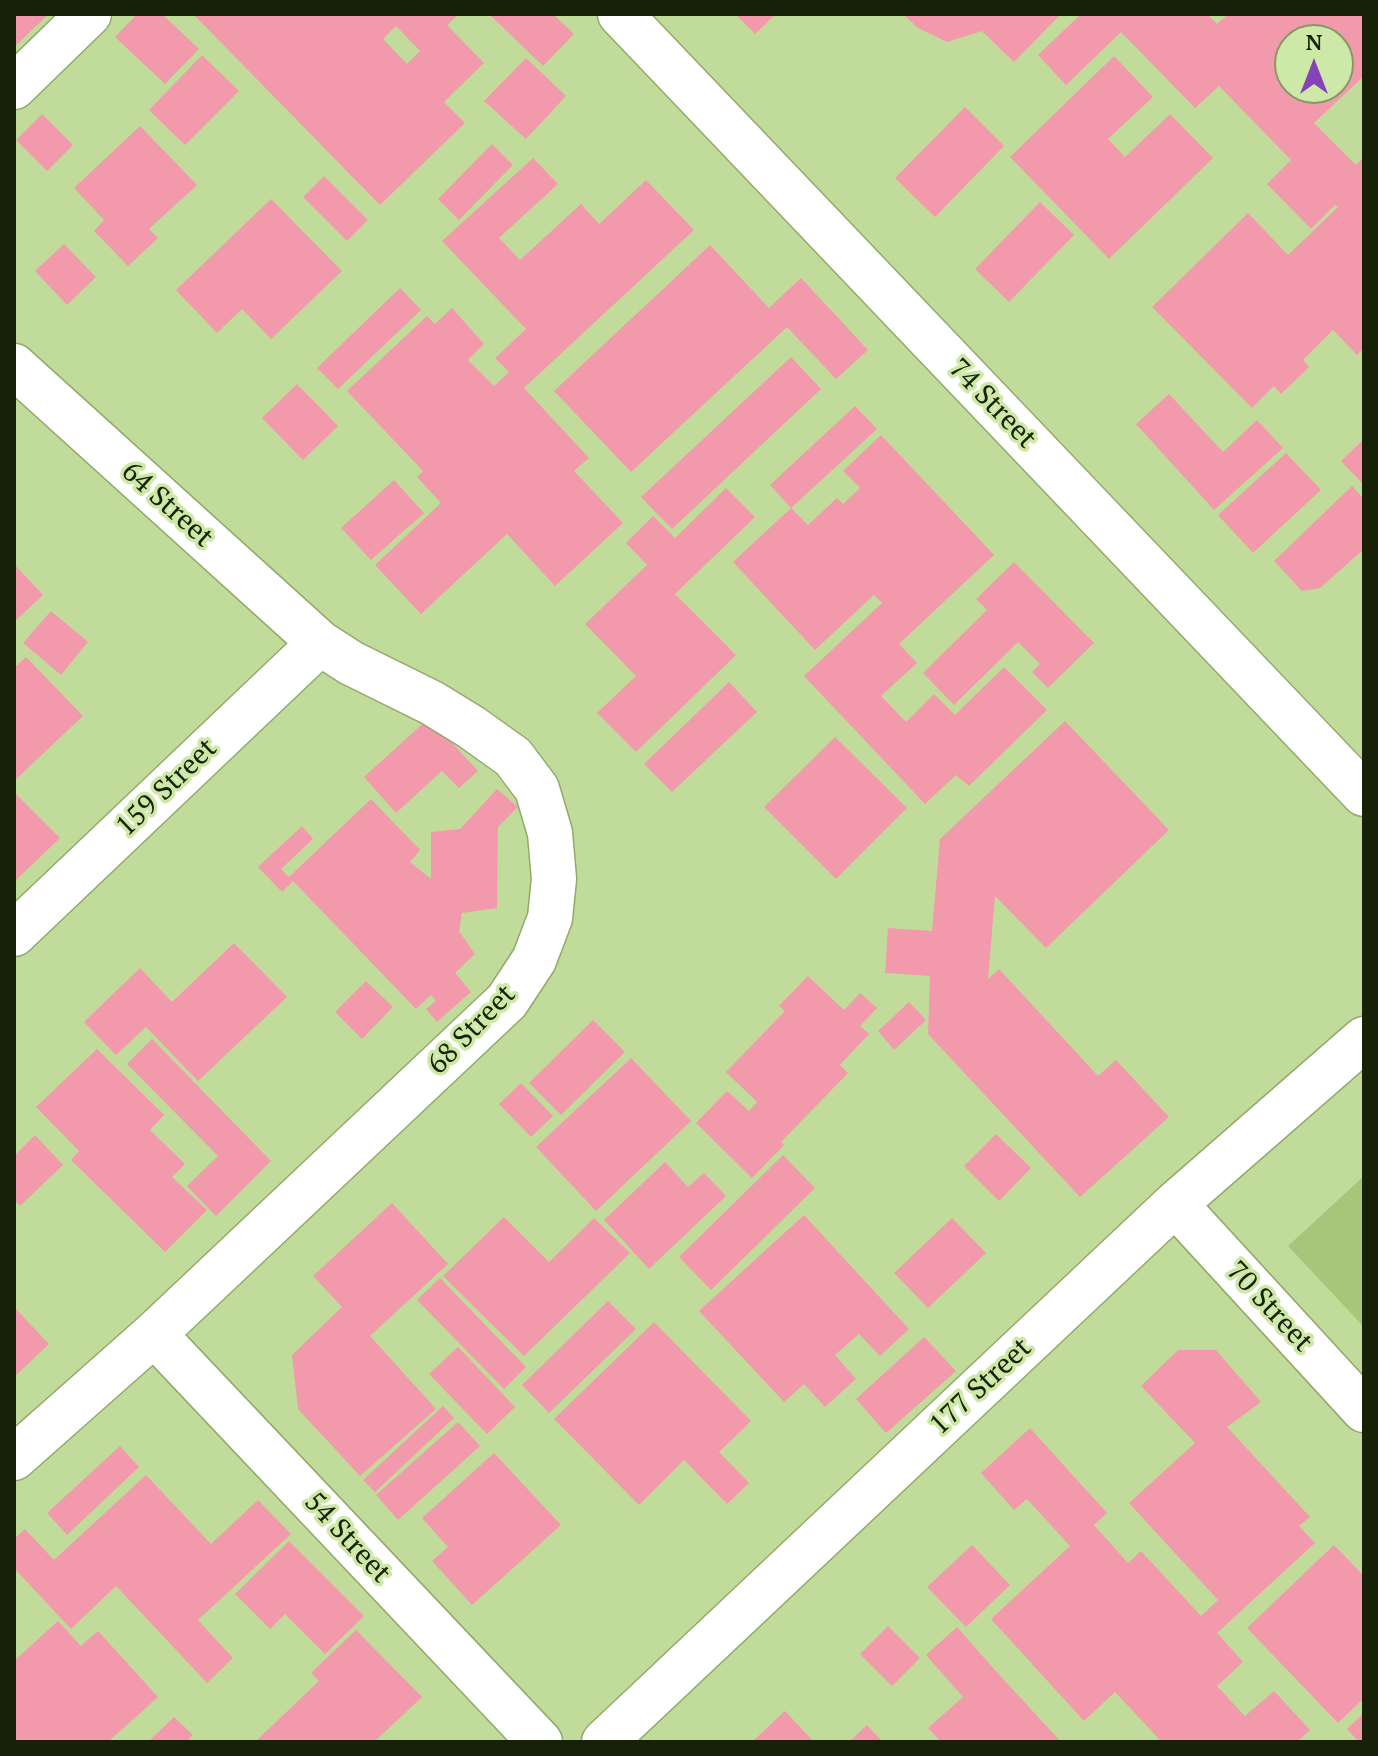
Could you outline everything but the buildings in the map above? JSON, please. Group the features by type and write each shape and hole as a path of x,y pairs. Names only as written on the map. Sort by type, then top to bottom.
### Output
{"street":[{"path":"14,87 89,14"},
{"name":"74 Street","path":"620,14 1364,794"},
{"name":"64 Street","path":"14,366 320,643"},
{"name":"159 Street","path":"14,934 320,643"},
{"name":"68 Street","path":"14,1458 154,1334 507,1001 534,960 550,918 554,879 550,833 537,789 513,757 432,703 351,663 320,643"},
{"name":"177 Street","path":"604,1742 1175,1204 1364,1039"},
{"name":"70 Street","path":"1175,1204 1364,1410"},
{"name":"54 Street","path":"154,1334 540,1742"}],"green space":[{"path":"1364,1176 1364,1327 1288,1246"}]}
